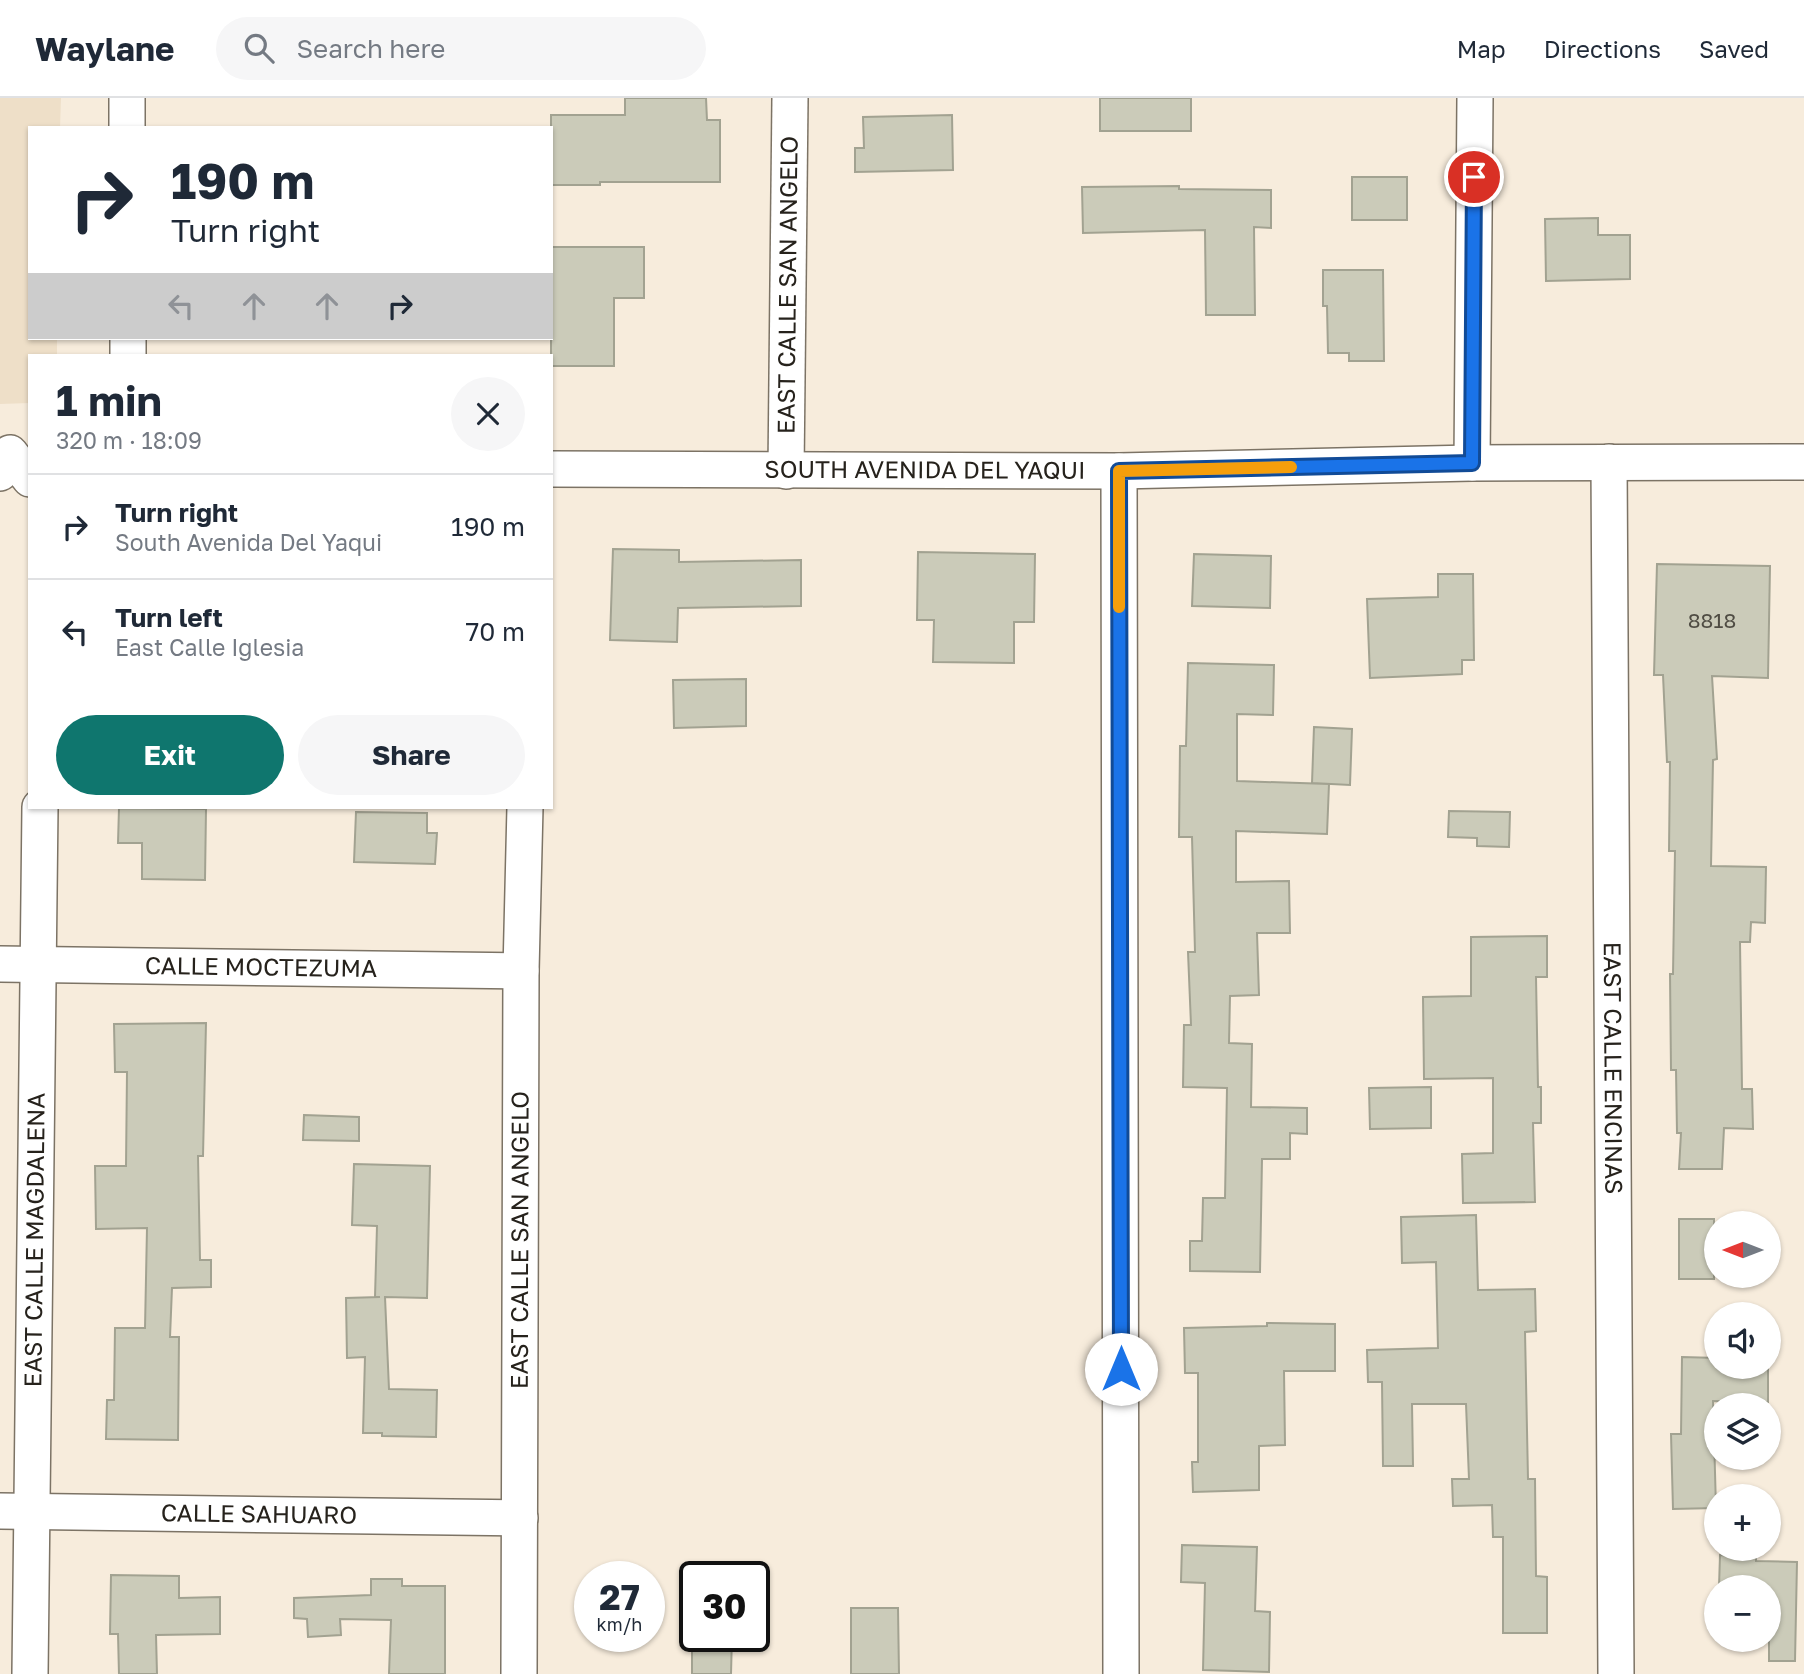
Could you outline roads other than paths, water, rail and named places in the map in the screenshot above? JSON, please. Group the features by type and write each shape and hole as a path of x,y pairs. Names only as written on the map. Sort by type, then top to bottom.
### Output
{"street":[{"path":"127,98 127,126"},
{"name":"EAST CALLE SAN ANGELO","path":"786,471 790,98"},
{"path":"1472,463 1475,98"},
{"name":"SOUTH AVENIDA DEL YAQUI","path":"553,469 1119,471 1609,461 1804,463"},
{"name":"EAST CALLE ENCINAS","path":"1609,461 1616,1674"},
{"path":"1119,471 1121,1674"},
{"name":"EAST CALLE MAGDALENA","path":"30,1674 15,1511 39,965 40,809"},
{"name":"EAST CALLE SAN ANGELO","path":"519,1674 521,971 525,809"},
{"name":"CALLE MOCTEZUMA","path":"0,964 521,971"},
{"name":"CALLE SAHUARO","path":"15,1511 520,1518"}]}
